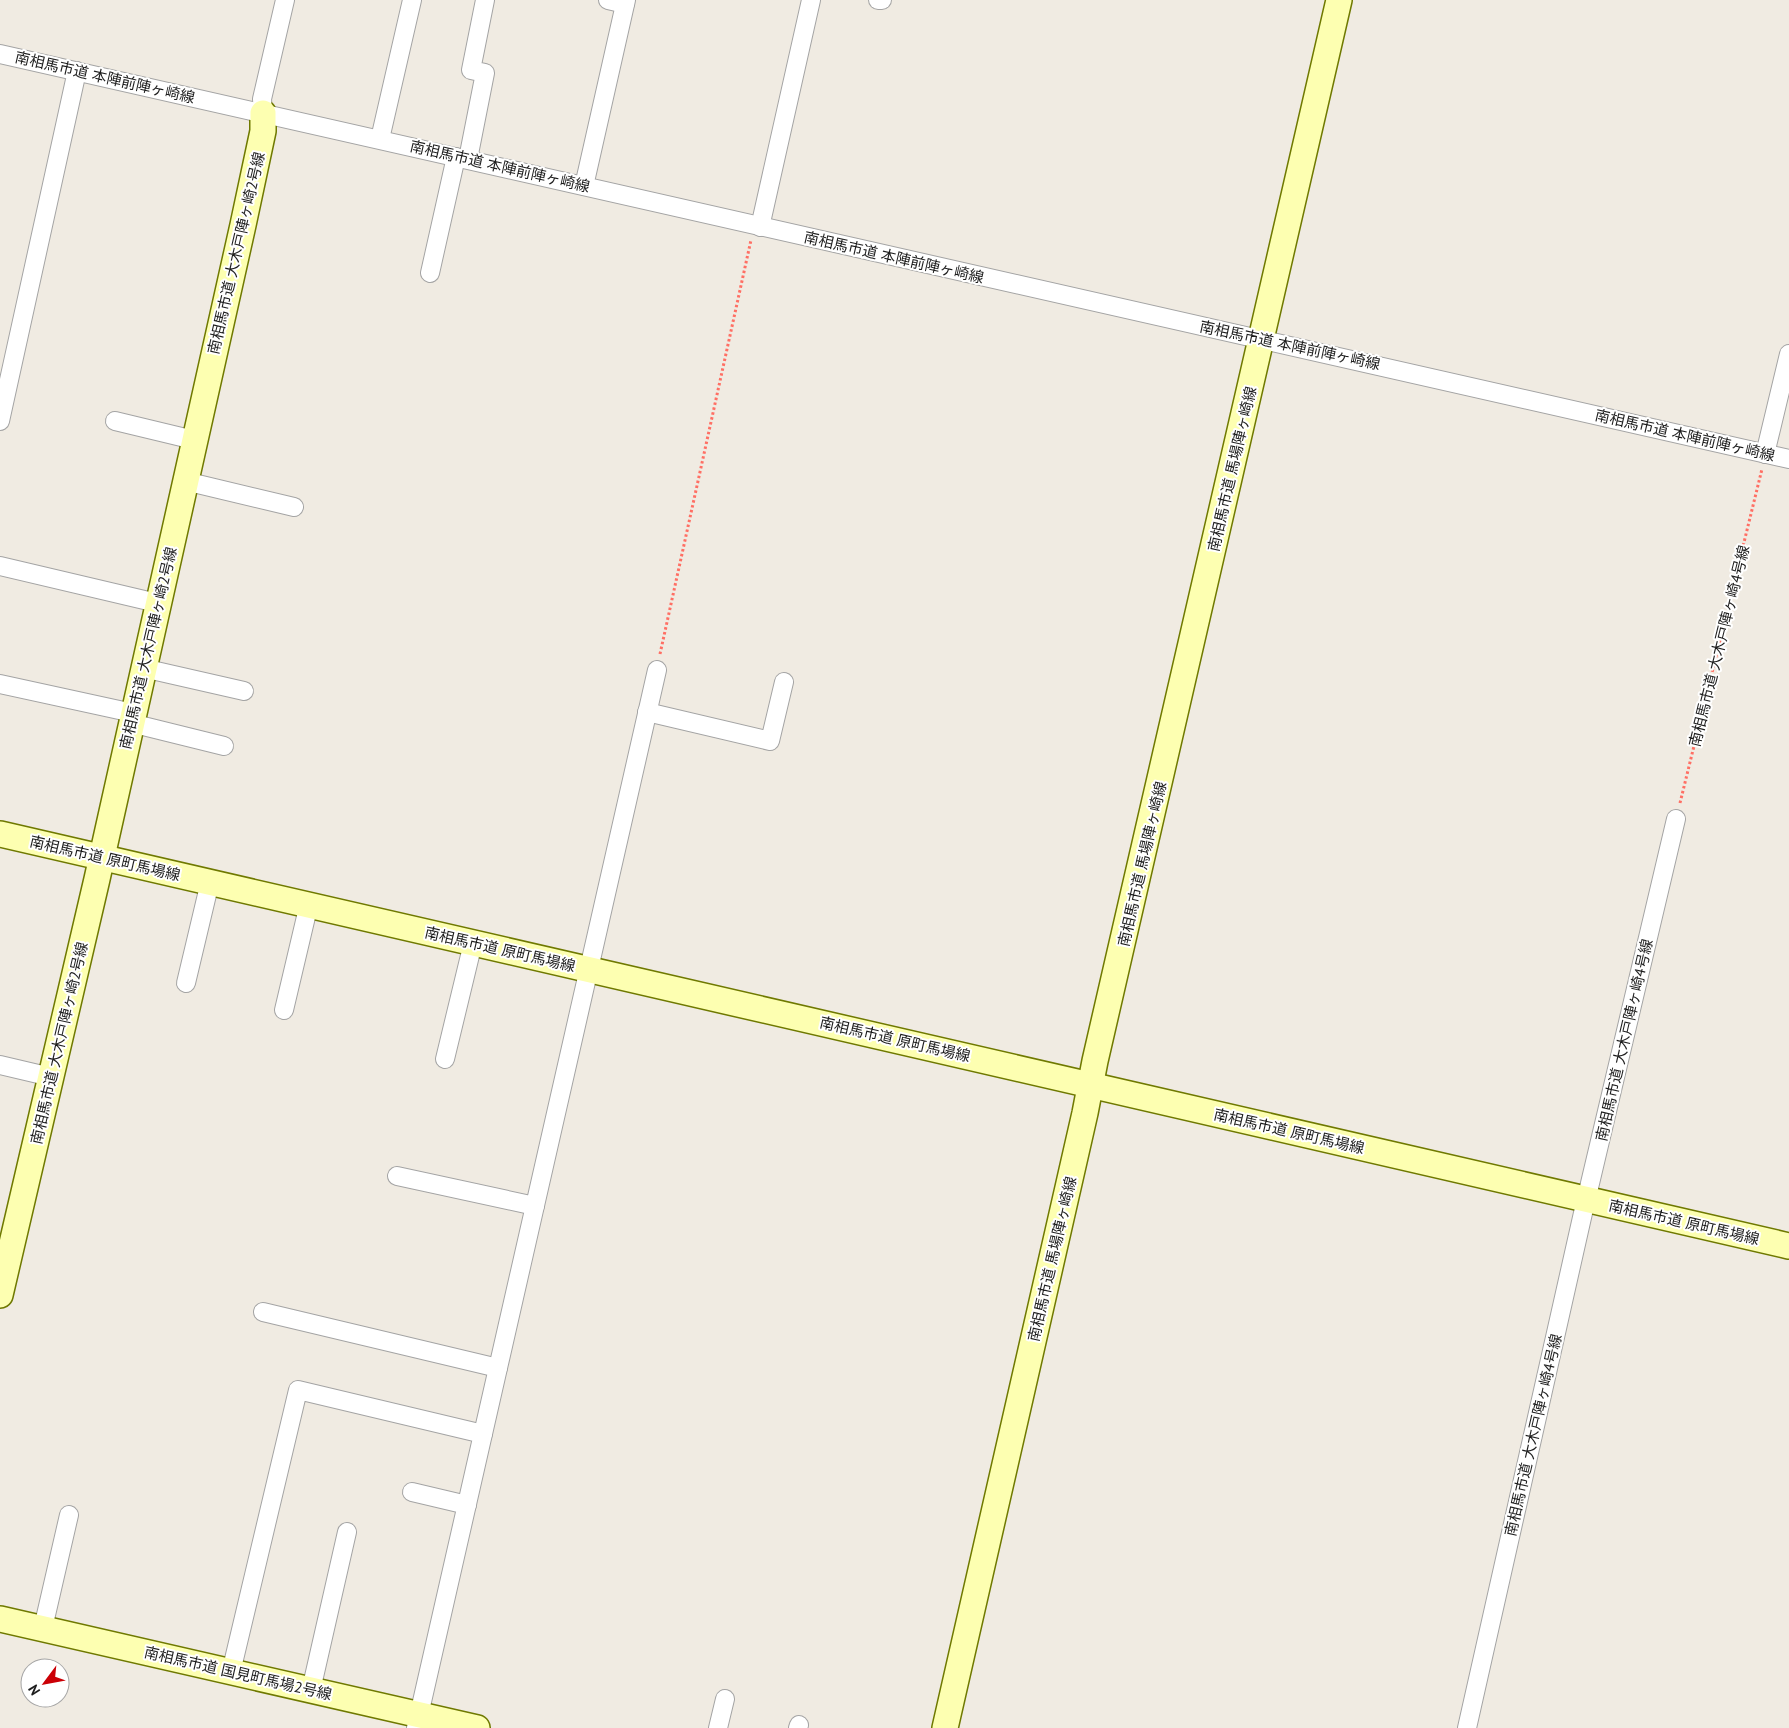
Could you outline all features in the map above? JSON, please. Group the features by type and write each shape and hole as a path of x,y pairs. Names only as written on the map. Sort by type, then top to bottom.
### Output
{"street":[{"name":"南相馬市道 大木戸陣ヶ崎2号線","path":"0,1295 5,1250 52,1077 263,131 262,99 285,0"},
{"path":"380,139 412,0"},
{"path":"430,273 485,72 471,70 485,0"},
{"path":"760,227 810,0"},
{"name":"南相馬市道 馬場陣ヶ崎線","path":"945,1728 1339,0"},
{"path":"584,186 619,1"},
{"name":"南相馬市道 本陣前陣ヶ崎線","path":"0,54 1789,459"},
{"path":"0,421 77,70"},
{"path":"1766,454 1789,354"},
{"path":"115,421 194,440"},
{"path":"185,481 294,506"},
{"path":"0,566 157,603"},
{"path":"143,668 244,691"},
{"path":"418,1722 657,670"},
{"path":"647,712 770,741 784,682"},
{"path":"0,684 132,718 224,746"},
{"name":"南相馬市道 大木戸陣ヶ崎4号線","path":"1467,1728 1586,1200 1676,818"},
{"name":"南相馬市道 原町馬場線","path":"0,834 1789,1246"},
{"path":"186,983 210,882"},
{"path":"284,1010 310,904"},
{"path":"445,1059 473,943"},
{"path":"0,1066 52,1077"},
{"path":"397,1176 535,1206"},
{"path":"263,1312 498,1368"},
{"path":"232,1672 298,1390 483,1434"},
{"path":"412,1492 467,1505"},
{"path":"43,1628 69,1515"},
{"path":"311,1690 347,1532"},
{"name":"南相馬市道 国見町馬場2号線","path":"0,1619 311,1690 418,1722 477,1728"},
{"path":"718,1728 725,1698"}],"path":[{"path":"657,670 752,236 760,227"},
{"name":"南相馬市道 大木戸陣ヶ崎4号線","path":"1676,818 1766,454"}]}
